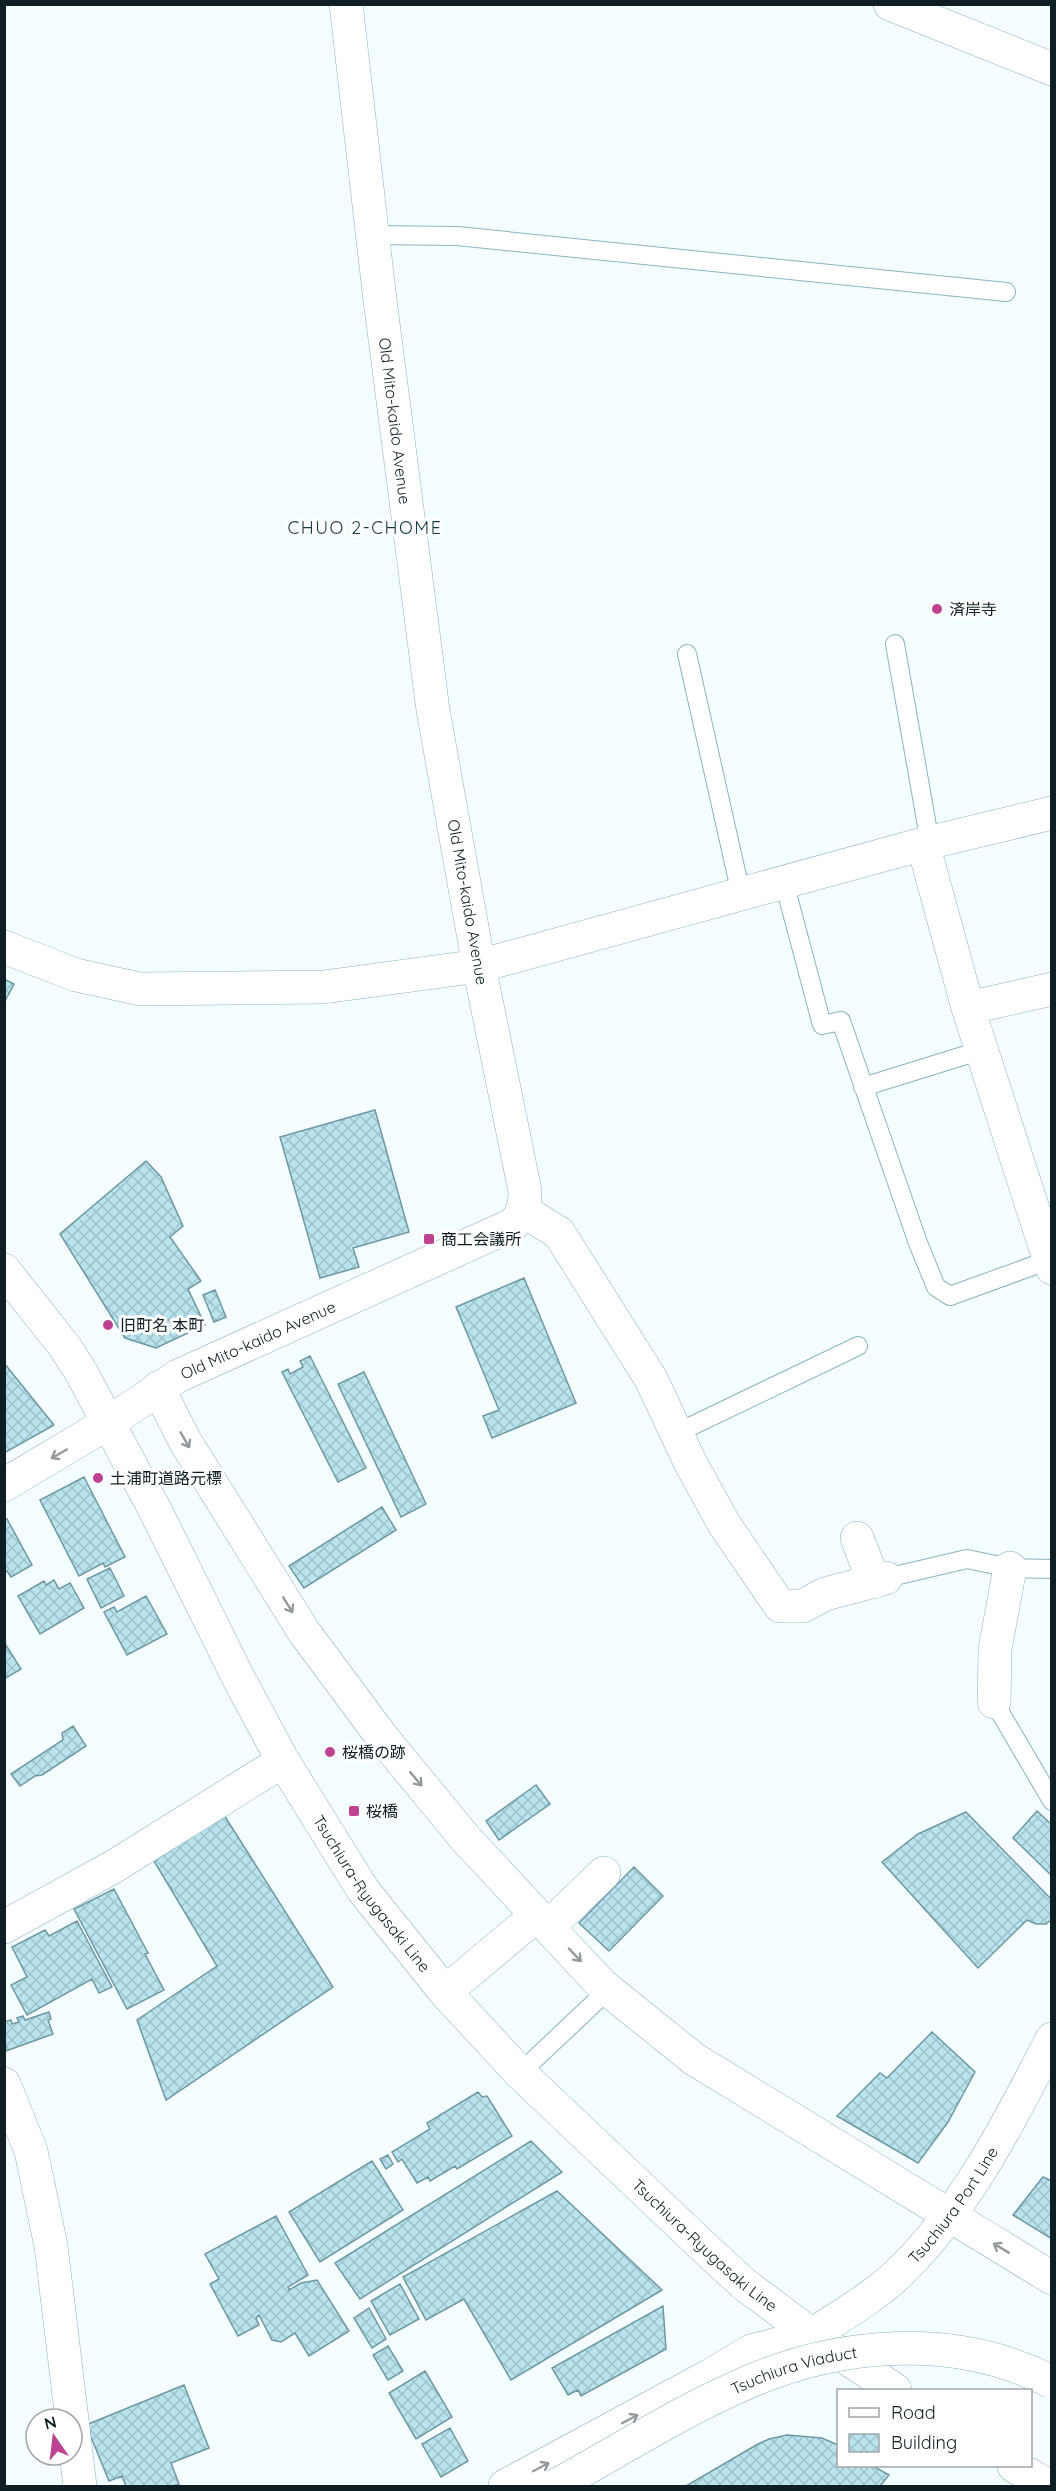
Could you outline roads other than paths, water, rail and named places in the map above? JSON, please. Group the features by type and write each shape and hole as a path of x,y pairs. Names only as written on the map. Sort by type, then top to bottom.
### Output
{"street":[{"name":"Old Mito-kaido Avenue","path":"4,1485 108,1423 178,1376 512,1225 520,1219 525,1191 479,966 433,710 372,235 346,4"},
{"path":"890,4 1052,69"},
{"path":"4,947 76,975 140,989 324,987 479,966 926,844 1052,813"},
{"path":"926,844 968,1008 1050,1264"},
{"path":"968,1008 1052,989"},
{"path":"522,1210 559,1233 651,1379 724,1524 780,1606 803,1606 825,1594 880,1580 857,1538"},
{"name":"Tsuchiura-Ryugasaki Line","path":"4,1270 65,1347 81,1372 155,1510 239,1679 283,1761 363,1890 445,1992 520,2073 708,2251 744,2284 812,2335 892,2389"},
{"path":"158,1388 185,1441 304,1632 389,1746 465,1838 608,1990 694,2059 1052,2278"},
{"path":"994,1702 995,1649 1010,1568"},
{"path":"4,1927 113,1867 283,1761"},
{"path":"445,1992 604,1873"},
{"name":"Tsuchiura Port Line","path":"812,2335 879,2290 904,2268 950,2216 987,2160 1052,2039"},
{"path":"4,2084 18,2155 51,2246 80,2487"},
{"path":"505,2487 751,2351 812,2335"},
{"path":"587,2487 779,2375 812,2335"},
{"name":"Tsuchiura Viaduct","path":"555,2487 736,2387 799,2364 830,2357 888,2348 941,2348 992,2358 1052,2382"},
{"path":"1016,2467 1049,2487"}],"lane":[{"path":"372,235 457,236 1006,292"},
{"path":"896,644 926,844"},
{"path":"687,654 741,894"},
{"path":"784,882 822,1025 841,1021 918,1244 936,1287 950,1296 1050,1264"},
{"path":"863,1087 982,1050"},
{"path":"678,1434 858,1346"},
{"path":"880,1580 968,1559 1010,1568 1052,1569"},
{"path":"994,1702 1052,1801"},
{"path":"520,2073 608,1990"}],"place":[{"name":"済岸寺","path":"937,609"},
{"name":"商工会議所","path":"429,1239"},
{"name":"旧町名 本町","path":"108,1325"},
{"name":"土浦町道路元標","path":"98,1478"},
{"name":"桜橋の跡","path":"330,1752"},
{"name":"桜橋","path":"354,1811"}],"district":[{"name":"CHUO 2-CHOME","path":"365,527"}]}
